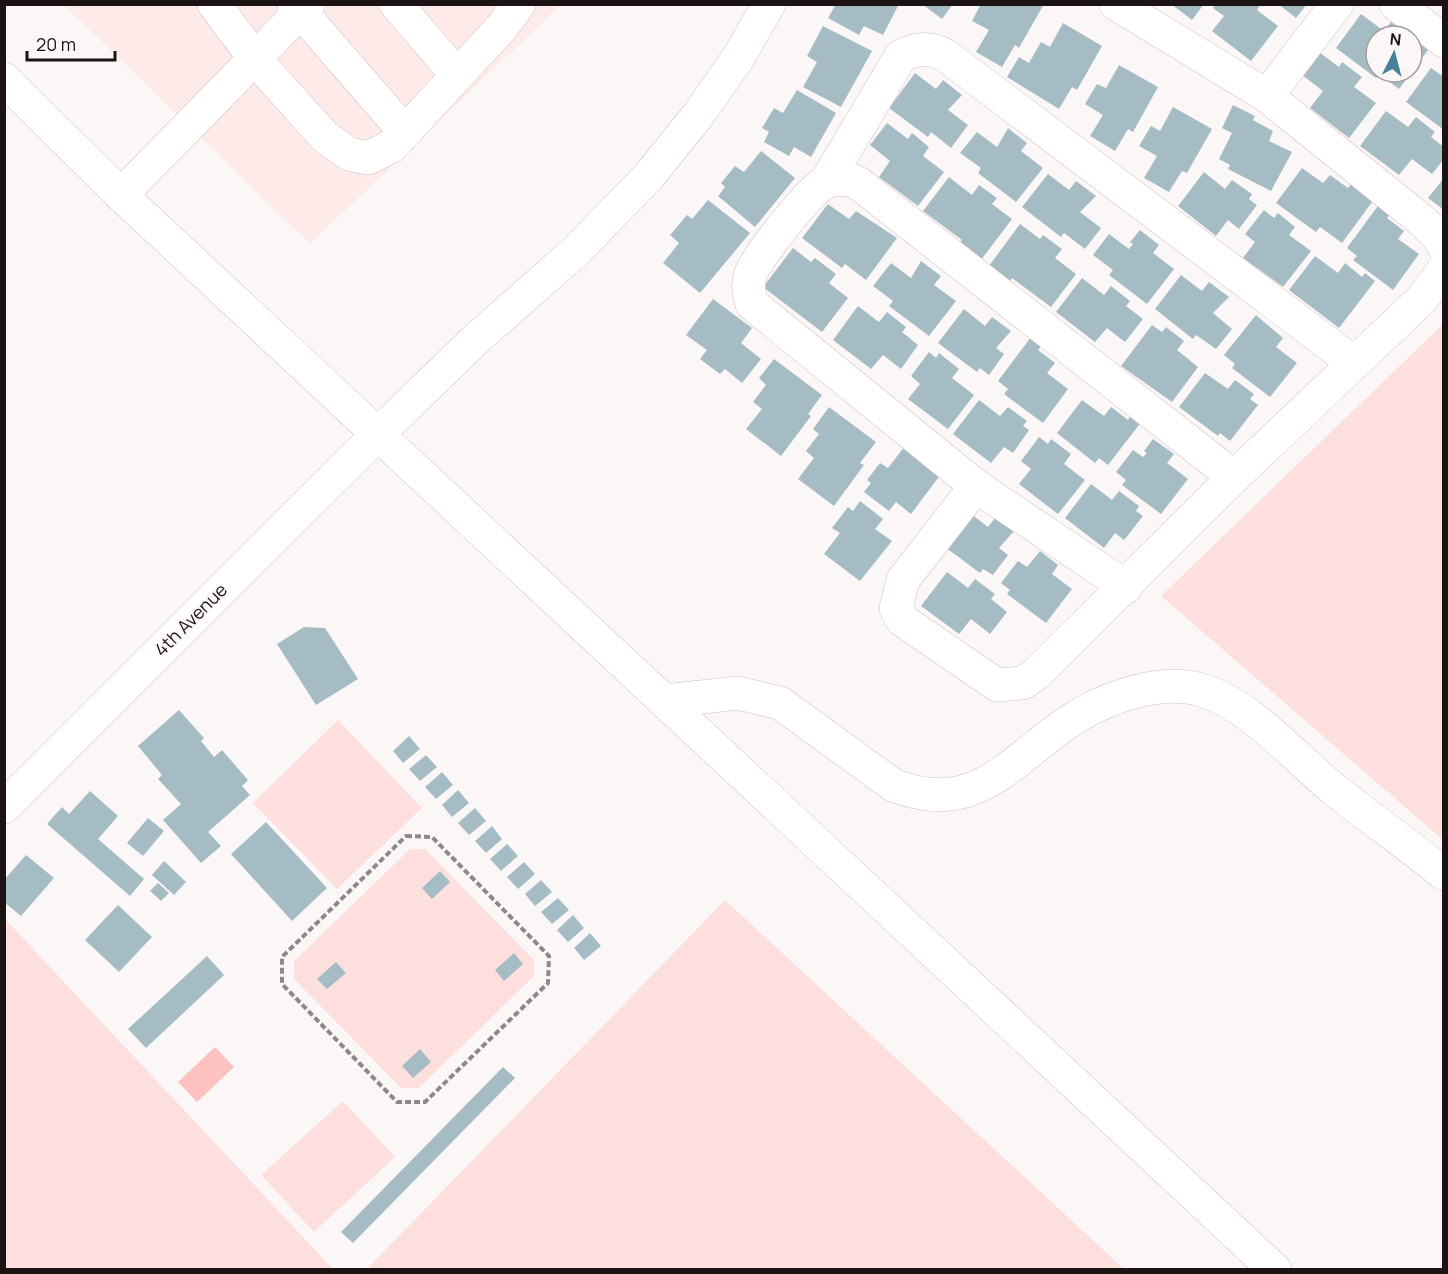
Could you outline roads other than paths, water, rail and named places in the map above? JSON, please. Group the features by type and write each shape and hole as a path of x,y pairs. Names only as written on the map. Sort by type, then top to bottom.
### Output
{"street":[{"path":"214,4 255,59 326,136 349,154 368,158 392,146 457,75 501,12"},
{"path":"396,4 457,75"},
{"name":"4th Avenue","path":"4,807 378,434 476,339 575,252 649,176 698,115 738,58 769,4"},
{"path":"1116,4 1267,96 1420,219 1438,236 1443,247"},
{"path":"1267,96 1337,4"},
{"path":"1396,4 1443,41"},
{"path":"120,195 255,59 301,7 405,132"},
{"path":"826,182 901,56 921,49 933,49 945,55 1353,363"},
{"path":"4,79 120,195 1275,1269"},
{"path":"1126,587 976,486 752,304 748,292 750,277 758,259 815,189 826,182 847,179 858,183 1234,477"},
{"path":"976,486 903,580 896,608 902,620 997,685 1023,683 1036,674 1126,587 1234,477 1422,299 1443,269"},
{"path":"665,701 738,693 780,703 893,785 913,793 934,796 961,792 1007,772 1062,726 1100,705 1158,687 1202,690 1241,710 1334,789 1443,874"}]}
